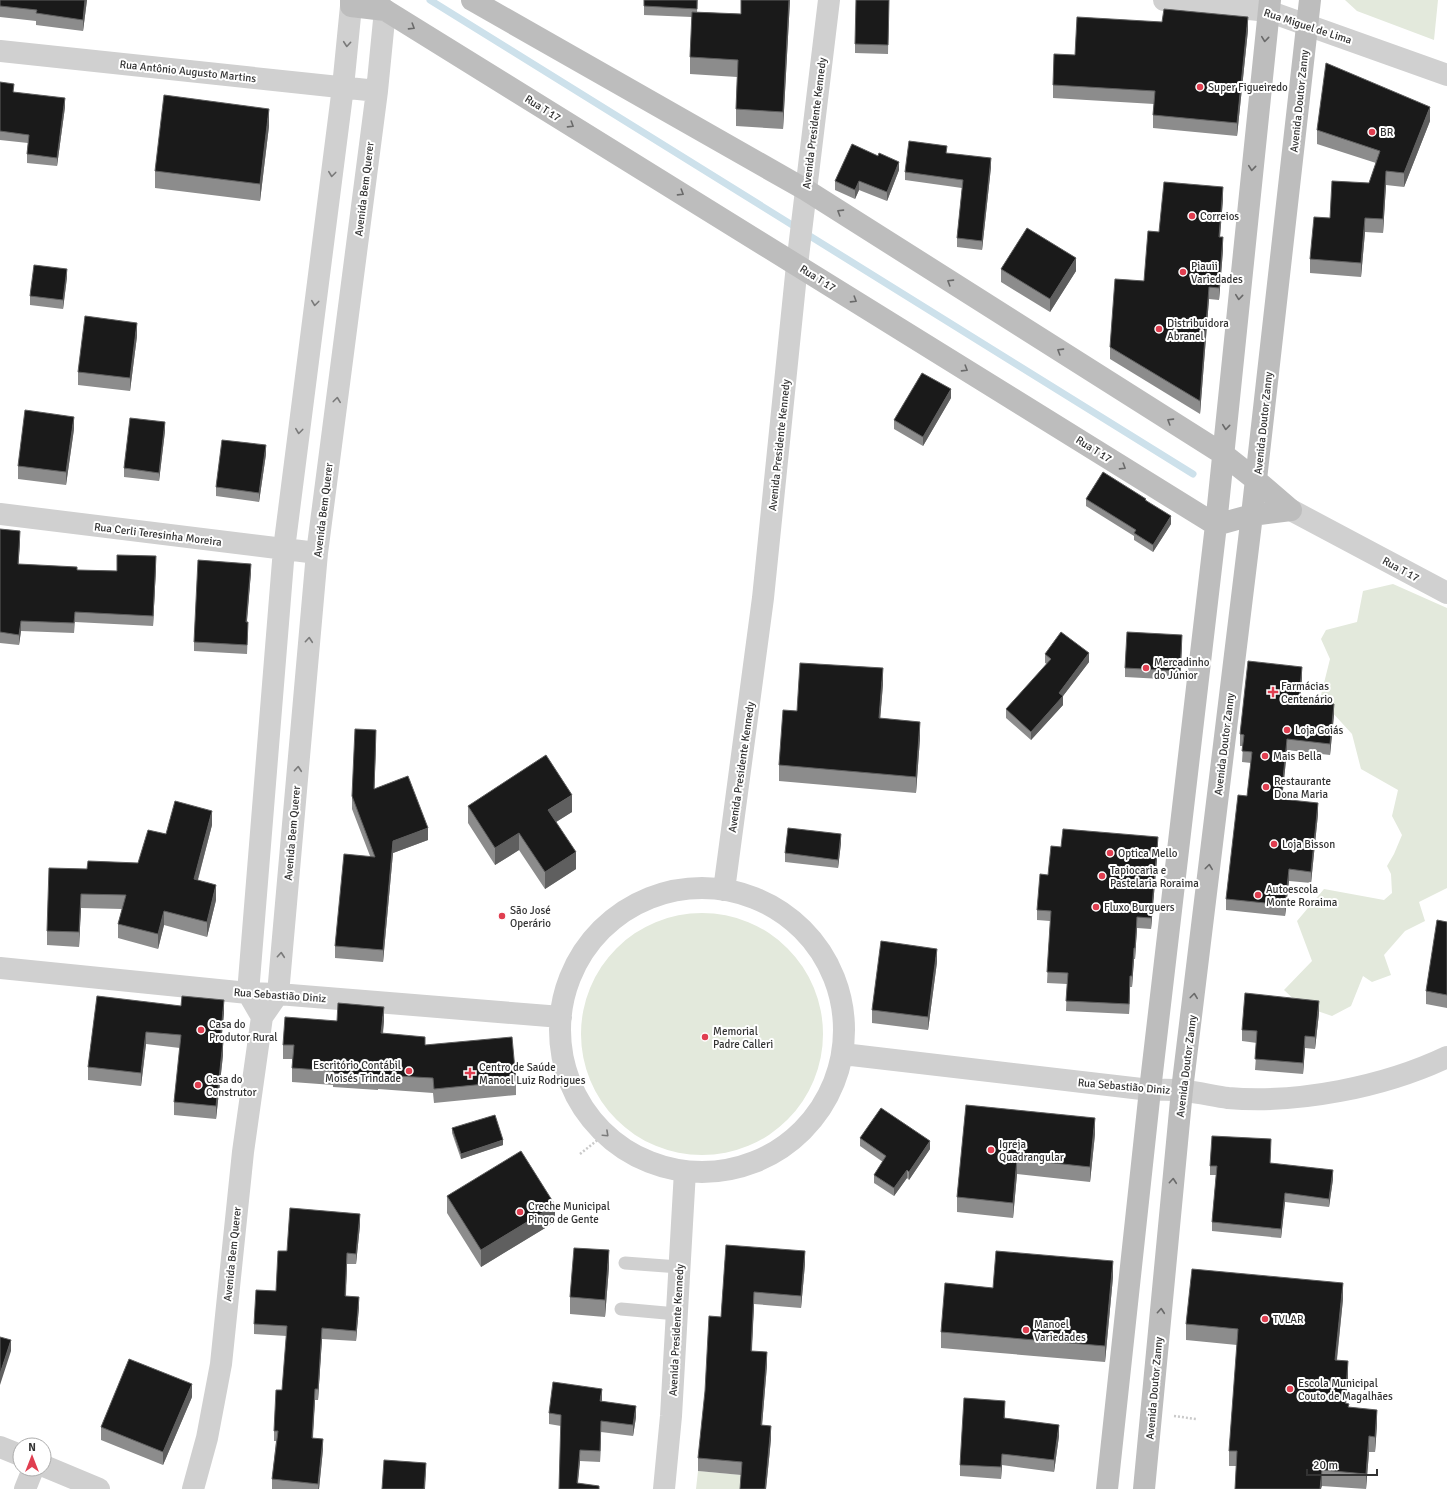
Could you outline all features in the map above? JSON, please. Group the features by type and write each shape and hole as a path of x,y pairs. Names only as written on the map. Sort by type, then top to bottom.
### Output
{"street":[{"name":"Rua T 17","path":"472,0 806,190 1223,454 1291,510 1447,593"},
{"name":"Avenida Presidente Kennedy","path":"724,890 764,598 797,265 829,0"},
{"name":"Rua Miguel de Lima","path":"1164,0 1269,6 1307,24 1447,75"},
{"name":"Avenida Doutor Zanny","path":"1144,1489 1182,1090 1252,515 1310,0"},
{"name":"Rua T 17","path":"351,3 386,5 797,265 1216,525"},
{"path":"262,1018 248,993 284,549 343,87 351,3"},
{"name":"Avenida Bem Querer","path":"193,1489 207,1438 221,1364 243,1152 262,1018 278,994 317,553 377,91 386,5"},
{"path":"1107,1489 1150,1090 1216,525 1269,6"},
{"name":"Rua Antônio Augusto Martins","path":"0,51 377,91"},
{"path":"1216,525 1252,515 1291,510"},
{"name":"Rua Cerli Teresinha Moreira","path":"0,514 317,553"},
{"path":"683,890 724,890 741,894 773,907 801,928 820,950 835,978 842,1002 845,1028 843,1054 836,1079 825,1102 810,1123 791,1141 768,1156 741,1166 714,1171 686,1171 669,1168 642,1158 622,1147 605,1134 584,1110 574,1093 562,1056 560,1018 566,990 576,965 591,942 610,923 626,911 644,901 663,894 683,890"},
{"name":"Rua Sebastião Diniz","path":"0,968 248,993 278,994 560,1018"},
{"name":"Rua Sebastião Diniz","path":"843,1054 1150,1090 1182,1090 1229,1098 1314,1096 1376,1083 1447,1057"},
{"name":"Avenida Presidente Kennedy","path":"664,1489 671,1416 676,1314 686,1171"},
{"path":"0,1447 12,1452"},
{"path":"52,1469 99,1489"},
{"path":"25,1489 30,1477"}],"lane":[{"path":"625,1263 679,1267"},
{"path":"621,1309 676,1314"}],"path":[{"path":"580,1154 605,1134"}],"shaded area":[{"path":"1345,0 1438,0 1434,40 1357,11"},
{"path":"1393,584 1447,608 1447,888 1419,902 1425,921 1405,931 1384,955 1391,975 1372,982 1363,976 1351,1006 1332,1016 1300,1005 1284,990 1312,961 1297,921 1324,889 1384,900 1392,893 1391,874 1387,866 1402,835 1392,816 1398,790 1361,769 1352,734 1320,699 1330,659 1321,639 1326,630 1357,622 1363,591"},
{"path":"690,913 714,913 737,918 759,927 779,940 788,948 803,967 814,988 821,1010 823,1034 821,1058 814,1080 803,1101 788,1120 779,1128 759,1141 737,1150 714,1155 690,1155 667,1150 645,1141 625,1128 608,1111 595,1091 586,1069 581,1046 581,1022 586,999 595,977 608,957 625,940 645,927 667,918"},
{"path":"698,1471 742,1475 741,1489 696,1489"}],"building":[{"path":"0,0 85,0 83,20 36,13 37,10 0,6"},
{"path":"644,0 697,0 697,9 644,6"},
{"path":"741,0 789,0 783,112 736,109 738,60 690,57 692,12 741,14"},
{"path":"856,0 889,0 888,45 855,44"},
{"path":"1164,9 1248,17 1237,123 1153,115 1155,91 1053,85 1054,54 1075,55 1077,17 1162,22"},
{"path":"1326,63 1430,107 1404,173 1386,171 1383,219 1365,218 1361,263 1310,259 1314,217 1330,218 1332,181 1369,183 1380,151 1317,130"},
{"path":"0,82 14,84 13,92 65,98 57,158 27,154 29,135 0,131"},
{"path":"164,95 269,109 260,184 155,171"},
{"path":"909,141 947,146 946,153 991,158 982,241 957,238 963,180 905,172"},
{"path":"852,144 878,156 879,153 899,162 887,192 859,181 855,190 835,181"},
{"path":"1164,182 1223,187 1219,237 1223,237 1219,288 1209,287 1200,401 1110,347 1115,279 1144,281 1148,231 1159,232"},
{"path":"1027,228 1076,258 1050,299 1001,269"},
{"path":"34,265 67,269 63,300 30,296"},
{"path":"85,316 137,323 130,378 78,372"},
{"path":"922,373 951,389 923,437 894,420"},
{"path":"25,410 74,417 66,472 18,466"},
{"path":"130,418 165,422 159,473 124,468"},
{"path":"222,440 266,445 259,493 216,487"},
{"path":"1103,472 1171,516 1153,545 1134,533 1136,530 1086,499"},
{"path":"0,529 20,531 18,564 77,567 77,570 117,571 117,555 156,556 153,616 75,612 74,623 21,621 19,635 0,632"},
{"path":"198,560 251,564 246,622 248,622 247,645 194,642"},
{"path":"1061,632 1089,653 1059,693 1063,696 1031,732 1006,709 1051,659 1045,654"},
{"name":"Mercadinho do Júnior","path":"1127,632 1182,635 1180,671 1125,668"},
{"path":"1248,661 1302,667 1299,700 1334,704 1330,744 1287,739 1281,799 1318,803 1311,872 1289,869 1285,905 1226,899 1238,795 1247,796 1252,752 1242,751 1244,735 1240,734"},
{"path":"800,663 883,668 879,718 920,722 916,777 779,765 783,710 797,711"},
{"path":"355,729 376,730 374,789 408,776 428,828 393,841 383,950 335,946 344,854 375,857 352,796"},
{"path":"546,755 572,795 548,810 576,852 545,872 519,833 495,848 468,806"},
{"path":"175,801 212,811 194,879 216,885 207,922 164,911 158,934 118,924 126,895 81,894 79,932 47,931 49,868 87,869 88,861 138,863 148,830 166,834"},
{"path":"788,828 841,834 838,860 785,853"},
{"path":"1063,829 1158,837 1151,918 1137,917 1132,976 1130,976 1129,1004 1066,1001 1068,973 1047,972 1051,911 1037,910 1040,874 1048,875 1051,846 1061,847"},
{"path":"1437,920 1447,922 1447,995 1426,991"},
{"path":"881,941 937,949 928,1017 872,1010"},
{"path":"1245,993 1319,1001 1315,1037 1305,1036 1303,1063 1255,1059 1257,1031 1242,1030"},
{"path":"97,996 181,1006 182,996 224,1000 220,1042 223,1042 216,1106 174,1102 181,1035 146,1032 141,1073 88,1067"},
{"path":"338,1003 384,1007 381,1033 425,1037 425,1045 512,1037 516,1081 434,1089 433,1078 333,1073 333,1071 292,1068 294,1045 283,1045 285,1017 337,1021"},
{"path":"966,1105 1095,1118 1090,1167 1017,1159 1013,1203 957,1197"},
{"path":"881,1108 930,1141 909,1172 907,1170 894,1188 874,1175 886,1156 860,1138"},
{"path":"495,1115 503,1140 461,1154 452,1128"},
{"path":"1212,1136 1271,1139 1270,1163 1333,1170 1329,1199 1285,1193 1281,1229 1212,1222 1217,1166 1210,1166"},
{"path":"521,1151 555,1205 481,1250 447,1196"},
{"path":"290,1208 360,1214 356,1254 347,1253 345,1296 359,1297 356,1331 322,1328 318,1389 315,1389 312,1438 323,1439 318,1484 272,1479 278,1431 274,1431 276,1390 282,1390 287,1326 254,1324 256,1290 276,1291 278,1251 287,1251"},
{"path":"726,1245 805,1251 801,1296 754,1292 751,1351 767,1352 761,1425 771,1426 765,1489 740,1489 742,1462 698,1458 705,1391 709,1316 721,1317"},
{"path":"574,1248 609,1250 605,1300 570,1297"},
{"path":"996,1251 1113,1261 1105,1346 941,1332 945,1283 993,1288"},
{"name":"Escola Municipal Couto de Magalhães","path":"1192,1269 1343,1283 1335,1360 1348,1361 1345,1403 1349,1404 1348,1407 1377,1410 1375,1437 1369,1436 1366,1474 1322,1470 1320,1489 1235,1489 1237,1451 1229,1451 1238,1329 1186,1324"},
{"path":"0,1337 11,1340 0,1374"},
{"path":"129,1359 192,1384 163,1452 101,1427"},
{"path":"553,1382 602,1389 600,1401 636,1406 633,1425 601,1421 600,1451 580,1450 577,1483 599,1486 599,1489 559,1489 561,1415 549,1413"},
{"path":"964,1398 1005,1401 1004,1418 1059,1425 1054,1460 1002,1454 1001,1467 960,1465"},
{"path":"384,1460 426,1463 424,1489 382,1489"}],"waterway":[{"path":"430,0 1193,474"}],"place":[{"name":"Super Figueiredo","path":"1200,87"},
{"name":"BR","path":"1372,132"},
{"name":"Correios","path":"1192,216"},
{"name":"Piauii Variedades","path":"1183,272"},
{"name":"Distribuidora Abranel","path":"1159,329"},
{"name":"Mercadinho do Júnior","path":"1146,668"},
{"name":"Farmácias Centenário","path":"1273,692"},
{"name":"Loja Goiás","path":"1287,730"},
{"name":"Mais Bella","path":"1265,756"},
{"name":"Restaurante Dona Maria","path":"1266,787"},
{"name":"Loja Bisson","path":"1274,844"},
{"name":"Optica Mello","path":"1110,853"},
{"name":"Tapiocaria e Pastelaria Roraima","path":"1102,876"},
{"name":"Autoescola Monte Roraima","path":"1258,895"},
{"name":"Fluxo Burguers","path":"1096,907"},
{"name":"São José Operário","path":"502,916"},
{"name":"Casa do Produtor Rural","path":"201,1030"},
{"name":"Memorial Padre Calleri","path":"705,1037"},
{"name":"Escritório Contábil Moisés Trindade","path":"409,1071"},
{"name":"Centro de Saúde Manoel Luiz Rodrigues","path":"470,1073"},
{"name":"Casa do Construtor","path":"198,1085"},
{"name":"Igreja Quadrangular","path":"991,1150"},
{"name":"Creche Municipal Pingo de Gente","path":"520,1212"},
{"name":"TVLAR","path":"1265,1319"},
{"name":"Manoel Variedades","path":"1026,1330"},
{"name":"Escola Municipal Couto de Magalhães","path":"1290,1389"}]}
